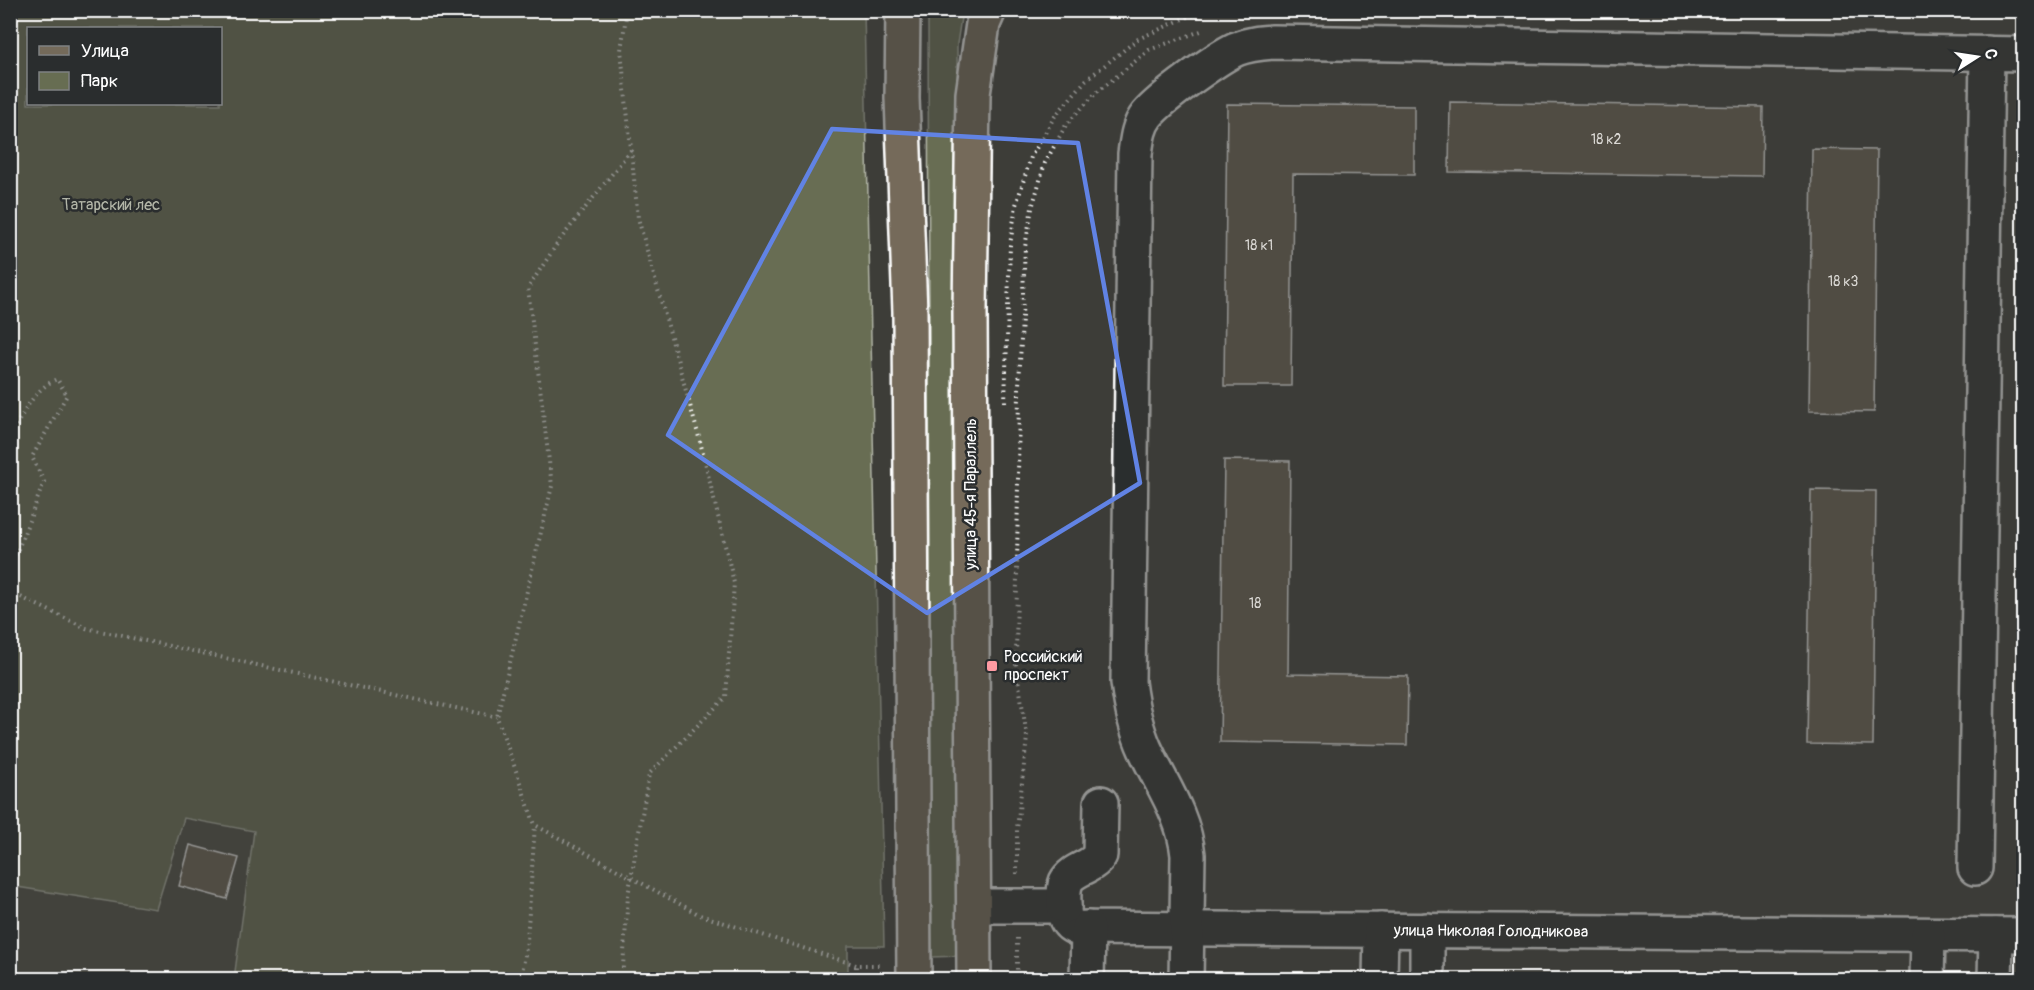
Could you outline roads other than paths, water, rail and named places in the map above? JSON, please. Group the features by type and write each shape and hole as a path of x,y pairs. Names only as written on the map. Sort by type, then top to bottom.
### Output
{"main road":[{"path":"903,10 902,98 910,312 914,980"},
{"name":"улица 45-я Параллель","path":"974,980 970,312 973,94 983,24 989,10"}],"street":[{"path":"1186,980 1188,855 1186,835 1180,818 1144,747 1133,716 1128,682 1135,154 1138,133 1146,116 1163,100 1236,49 1252,44 1273,42 2024,54"},
{"path":"1975,868 1987,53"},
{"path":"974,906 1064,906 1065,884 1069,878 1096,861 1100,855 1101,802"},
{"name":"улица Николая Голодникова","path":"1064,906 1066,921 1070,925 1088,928 2010,935"},
{"path":"1088,928 1088,980"},
{"path":"1380,980 1381,930"},
{"path":"1427,930 1427,980"},
{"path":"1927,980 1928,935"},
{"path":"1995,980 2010,935"}],"place":[{"name":"Российский проспект","path":"992,666"}],"park label":[{"name":"Татарский лес","path":"111,205"}]}
